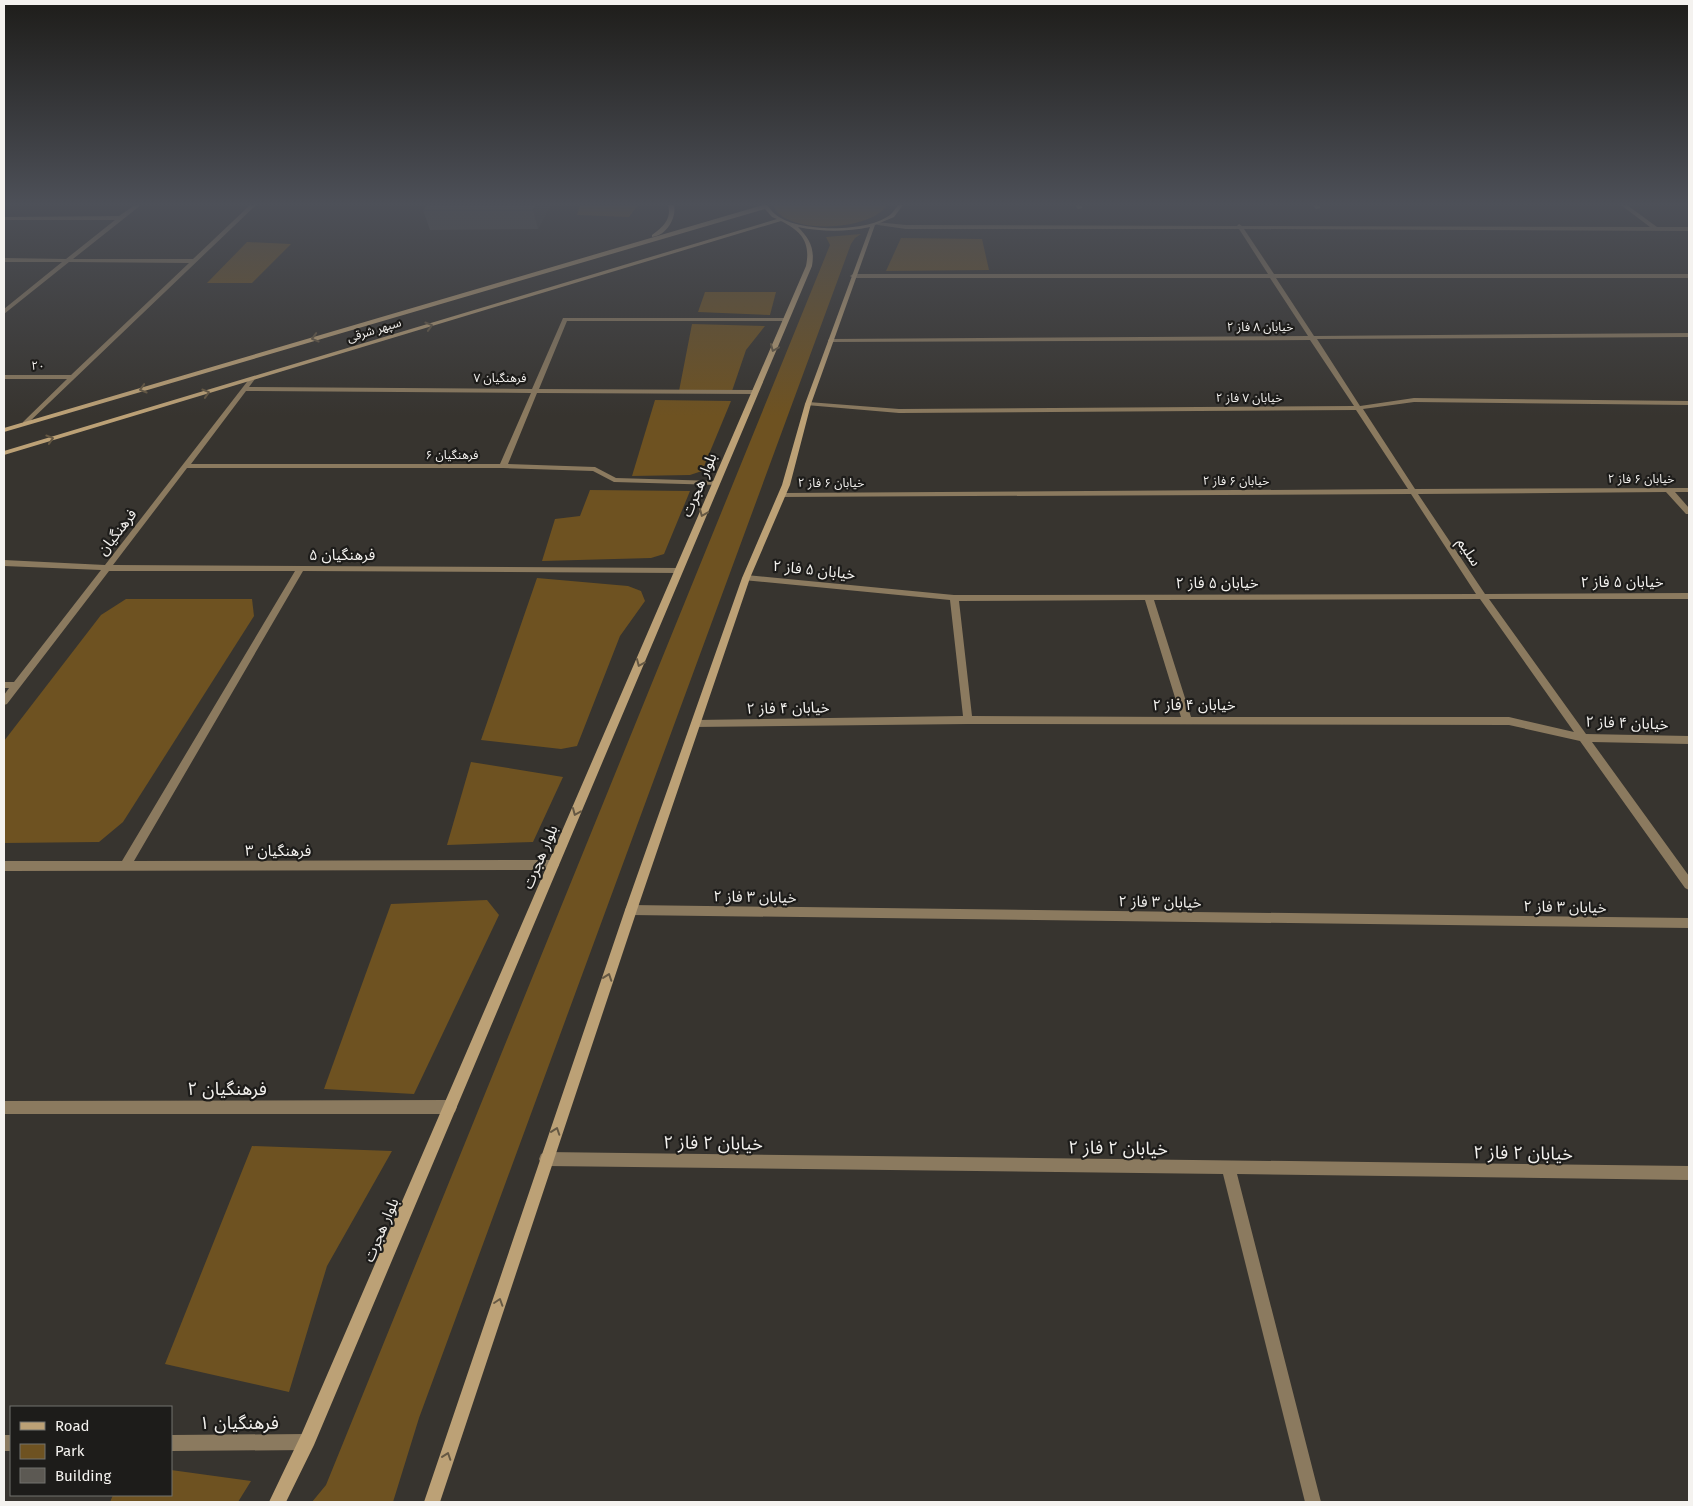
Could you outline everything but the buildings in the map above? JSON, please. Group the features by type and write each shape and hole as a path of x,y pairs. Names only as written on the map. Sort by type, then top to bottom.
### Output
{"main road":[{"name":"سپهر شرقی","path":"4,430 529,275"},
{"name":"سپهر شرقی","path":"4,453 252,379 582,275"},
{"name":"بلوار هجرت","path":"276,1502 306,1442 804,275"},
{"path":"432,1502 546,1159 746,578 783,495 808,404 853,276"}],"street":[{"path":"5,312 49,275"},
{"path":"26,423 179,275"},
{"path":"853,276 1689,276"},
{"name":"سلیم","path":"1273,276 1481,595 1689,885"},
{"path":"503,466 565,319 786,319"},
{"name":"خیابان ۸ فاز ۲","path":"830,341 1689,335"},
{"name":"۲۰","path":"4,377 72,377"},
{"name":"فرهنگیان","path":"4,702 252,379"},
{"name":"فرهنگیان ۷","path":"244,389 536,389 755,392"},
{"name":"خیابان ۷ فاز ۲","path":"808,404 899,411 1358,408 1414,400 1689,403"},
{"name":"فرهنگیان ۶","path":"185,466 503,466 595,469 614,480 716,483"},
{"path":"1668,490 1689,512"},
{"name":"خیابان ۶ فاز ۲","path":"783,495 1689,490"},
{"name":"فرهنگیان ۵","path":"4,563 107,568 679,570"},
{"path":"125,866 301,568"},
{"name":"خیابان ۵ فاز ۲","path":"746,578 954,598 1481,595 1689,596"},
{"path":"954,598 968,720"},
{"path":"1149,598 1187,720"},
{"path":"4,685 17,685"},
{"name":"خیابان ۴ فاز ۲","path":"696,724 968,720 1509,721 1584,738 1689,740"},
{"name":"فرهنگیان ۳","path":"4,866 553,865"},
{"name":"خیابان ۳ فاز ۲","path":"631,910 1689,923"},
{"name":"فرهنگیان ۲","path":"4,1108 450,1107"},
{"name":"خیابان ۲ فاز ۲","path":"546,1159 1689,1173"},
{"path":"1228,1168 1313,1502"},
{"name":"فرهنگیان ۱","path":"172,1443 306,1442"}],"green space":[{"path":"215,275 260,275 252,283 207,283"},
{"path":"818,275 839,275 419,1418 393,1502 312,1502 326,1485"},
{"path":"705,292 776,292 770,315 698,312"},
{"path":"692,324 765,326 746,350 732,391 679,391"},
{"path":"655,400 731,401 702,471 690,475 632,476"},
{"path":"590,490 690,491 664,554 651,558 542,561 555,519 580,516"},
{"path":"537,578 628,586 641,591 645,601 620,636 577,746 561,749 481,740"},
{"path":"126,599 252,599 254,616 123,822 99,842 4,843 4,741 101,615"},
{"path":"471,762 563,777 533,842 447,845"},
{"path":"487,900 499,915 414,1094 324,1089 391,904"},
{"path":"252,1146 392,1151 327,1266 289,1392 165,1364"},
{"path":"172,1470 251,1481 238,1502 110,1502 113,1496 172,1496"}]}
